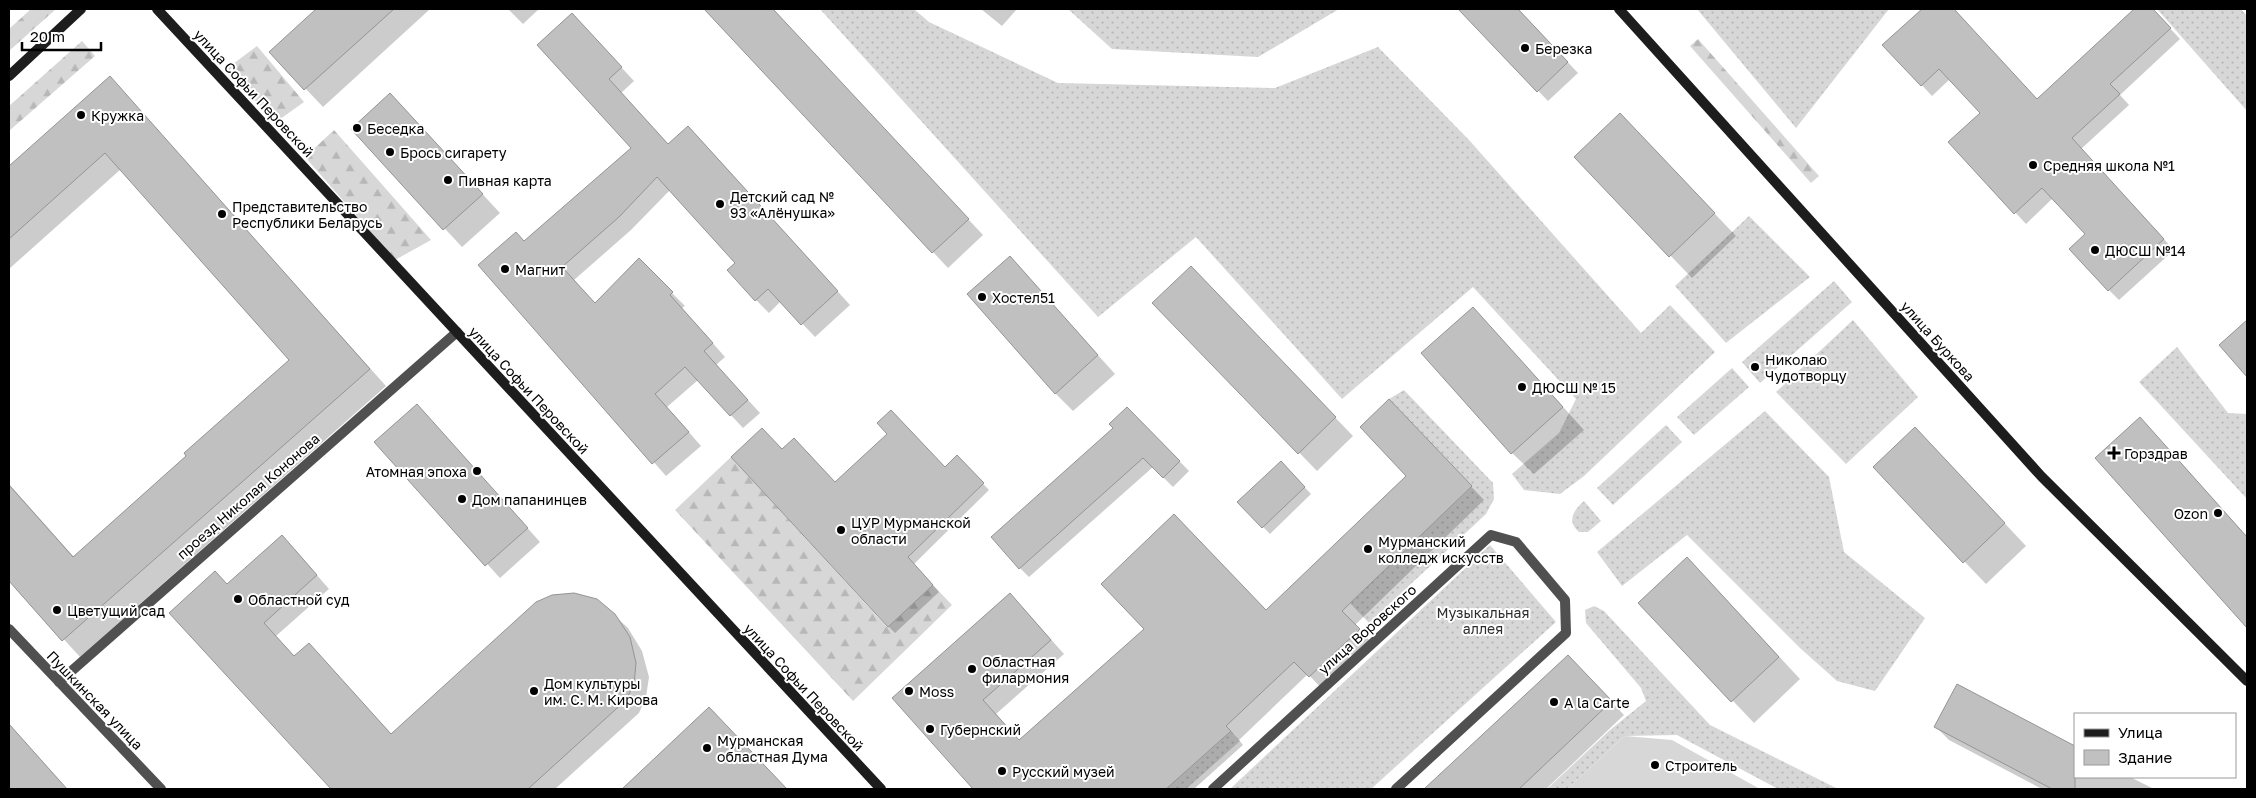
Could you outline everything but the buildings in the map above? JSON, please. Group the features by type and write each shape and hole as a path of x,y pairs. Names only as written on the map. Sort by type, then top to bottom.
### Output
{"street":[{"path":"9,76 81,9"},
{"name":"улица Софьи Перовской","path":"157,9 881,789"},
{"name":"улица Буркова","path":"1619,9 2042,476 2247,681"},
{"name":"проезд Николая Кононова","path":"59,682 457,332"},
{"name":"улица Воровского","path":"1213,789 1491,535 1516,542 1565,600 1566,633 1396,789"},
{"name":"Пушкинская улица","path":"9,629 160,789"}],"green space":[{"path":"31,9 56,9 9,51 9,29"},
{"path":"820,9 914,9 929,22 1058,83 1275,88 1378,47 1469,140 1641,333 1670,305 1715,352 1584,476 1560,494 1524,490 1512,474 1559,433 1576,399 1473,287 1342,399 1196,237 1098,317"},
{"path":"1068,9 1339,9 1258,57 1112,49"},
{"path":"1697,9 1889,9 1796,128"},
{"path":"2157,9 2241,9 2247,16 2247,111"},
{"path":"1698,39 1819,176 1811,183 1690,46"},
{"path":"82,41 95,56 9,131 9,106"},
{"path":"257,46 304,102 276,122 225,70"},
{"path":"334,130 431,240 395,260 305,157"},
{"path":"1749,216 1810,277 1726,343 1675,286"},
{"path":"1834,281 1852,302 1760,383 1742,362"},
{"path":"1853,320 1918,397 1846,464 1776,392"},
{"path":"2177,347 2228,413 2247,414 2247,499 2139,382"},
{"path":"1732,368 1749,387 1694,435 1677,417"},
{"path":"1404,390 1493,483 1494,499 1486,514 1369,623 1350,603 1472,486 1389,399"},
{"path":"1765,411 1829,477 1844,552 1925,618 1875,691 1837,681 1800,648 1687,535 1622,586 1597,552"},
{"path":"1666,425 1682,442 1613,505 1597,488"},
{"path":"731,457 887,627 933,585 952,605 853,701 675,510"},
{"path":"1584,501 1601,521 1588,532 1579,532 1572,520 1577,508"},
{"name":"Музыкальная аллея","path":"1490,545 1556,622 1371,789 1230,789"},
{"path":"1594,606 1604,611 1710,725 1838,789 1778,789 1677,735 1625,736 1567,789 1547,789 1610,730 1646,701 1641,688 1586,623 1585,610"},
{"path":"1231,731 1240,741 1186,789 1166,789"},
{"name":"Строитель","path":"1625,736 1672,740 1760,789 1567,789"}],"place":[{"name":"Березка","path":"1525,48"},
{"name":"Кружка","path":"81,115"},
{"name":"Беседка","path":"357,128"},
{"name":"Брось сигарету","path":"390,152"},
{"name":"Средняя школа №1","path":"2033,165"},
{"name":"Пивная карта","path":"448,180"},
{"name":"Детский сад № 93 «Алёнушка»","path":"720,204"},
{"name":"Представительство Республики Беларусь","path":"222,214"},
{"name":"ДЮСШ №14","path":"2095,250"},
{"name":"Магнит","path":"505,269"},
{"name":"Хостел51","path":"982,297"},
{"name":"Николаю Чудотворцу","path":"1755,367"},
{"name":"ДЮСШ № 15","path":"1522,387"},
{"name":"Горздрав","path":"2114,453"},
{"name":"Атомная эпоха","path":"477,471"},
{"name":"Дом папанинцев","path":"462,499"},
{"name":"Ozon","path":"2218,513"},
{"name":"ЦУР Мурманской области","path":"841,530"},
{"name":"Мурманский колледж искусств","path":"1368,549"},
{"name":"Областной суд","path":"238,599"},
{"name":"Цветущий сад","path":"57,610"},
{"name":"Областная филармония","path":"972,669"},
{"name":"Дом культуры им. С. М. Кирова","path":"534,691"},
{"name":"Moss","path":"909,691"},
{"name":"A la Carte","path":"1554,702"},
{"name":"Губернский","path":"930,729"},
{"name":"Мурманская областная Дума","path":"707,748"},
{"name":"Строитель","path":"1655,765"},
{"name":"Русский музей","path":"1002,771"}]}
